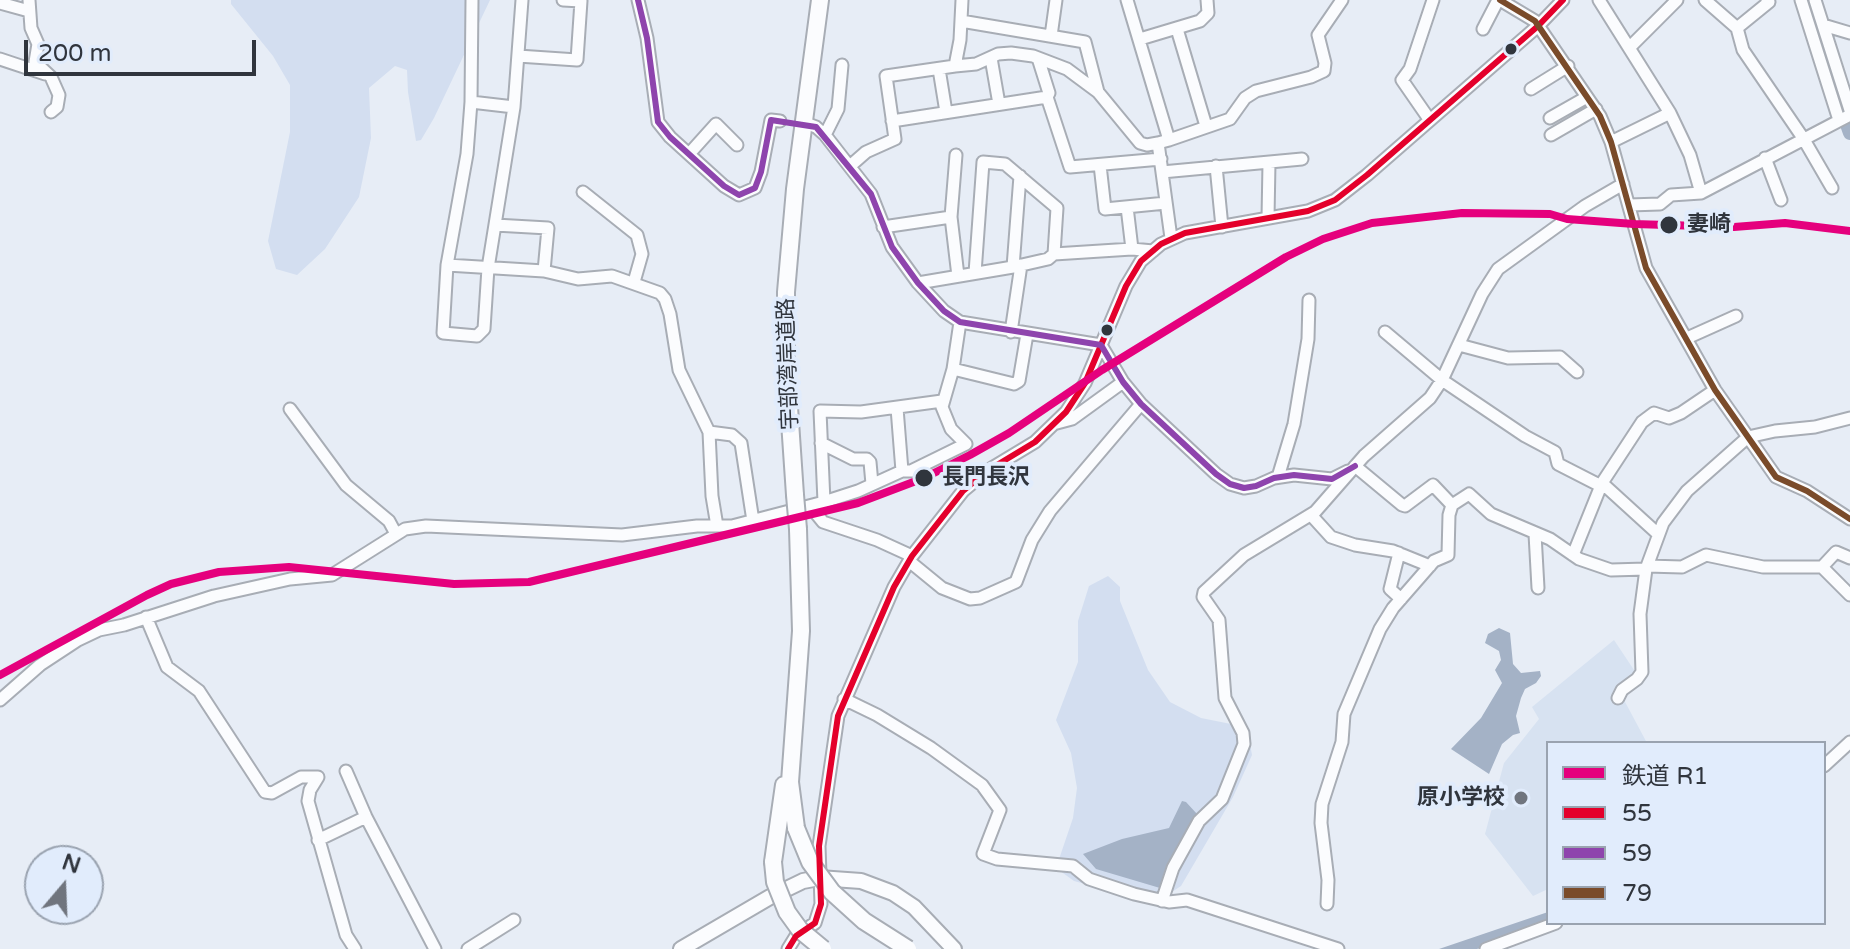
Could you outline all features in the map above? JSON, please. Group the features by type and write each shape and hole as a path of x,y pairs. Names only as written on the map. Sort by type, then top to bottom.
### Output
{"highway":[{"name":"宇部湾岸道路","path":"820,0 795,189 786,292 786,363 798,529 801,631 790,790 796,828 810,862 832,892 864,921 908,949"},
{"name":"宇部湾岸道路","path":"794,728 776,829 775,882 787,912 800,930 823,949"}],"main road":[{"path":"681,949 770,897 803,881 819,878 861,881 905,900 954,949"},
{"path":"924,917 944,949"}],"street":[{"path":"472,0 467,154 447,265 443,333 477,336 484,329 488,268 514,107 522,0"},
{"path":"518,56 577,60 581,1 563,0"},
{"path":"638,0 647,38 658,122 724,186 739,195 755,188 771,120 780,121"},
{"path":"955,66 962,0"},
{"path":"1051,36 1056,0"},
{"path":"1127,0 1140,39 1163,141 1162,172 1171,238"},
{"path":"1140,39 1200,21 1208,13 1207,0"},
{"path":"850,166 866,152 895,139 886,76 976,64 998,54 1038,58 1067,69 1098,92 1140,143 1147,145 1230,119 1245,98 1256,91 1324,71 1318,35 1342,0"},
{"path":"1429,119 1402,80 1410,69 1433,0"},
{"path":"1483,29 1499,0 1535,21 1596,109 1611,142 1646,268 1715,390 1776,477 1807,491 1850,519"},
{"path":"788,949 796,936 815,923 821,904 819,846 835,730 844,699 885,605 911,558 952,503 975,479 1026,448 1057,423 1076,398 1104,349 1133,272 1153,251 1171,238 1185,233 1308,211 1335,200 1538,26 1563,0"},
{"path":"1599,0 1670,113 1690,155 1701,193"},
{"path":"1630,47 1677,0"},
{"path":"1705,0 1737,28 1743,50 1803,138 1832,188"},
{"path":"1737,28 1769,2 1767,0"},
{"path":"1801,0 1823,25 1846,116"},
{"path":"0,3 29,6 31,28 38,44 35,62 46,74"},
{"path":"1813,12 1846,116"},
{"path":"961,21 1085,42 1098,92"},
{"path":"1823,25 1850,33"},
{"path":"1177,29 1206,126"},
{"path":"991,58 999,104"},
{"path":"1038,58 1070,167 1161,159"},
{"path":"0,59 51,77 59,99 57,107 51,112"},
{"path":"825,135 838,109 842,65"},
{"path":"1531,89 1568,66"},
{"path":"939,69 946,112"},
{"path":"892,121 1047,97"},
{"path":"1550,118 1587,97"},
{"path":"471,102 514,107"},
{"path":"1551,135 1596,109"},
{"path":"1611,142 1670,113"},
{"path":"1629,205 1660,204 1671,195 1701,193 1846,116"},
{"path":"689,154 716,124 737,145"},
{"path":"808,124 825,135 871,194 892,247 918,283 944,311 960,322 1104,349 1141,404 1230,484 1244,488 1294,475 1332,479 1355,466"},
{"path":"956,155 951,217 958,276"},
{"path":"1765,158 1781,200"},
{"path":"1162,172 1302,159"},
{"path":"975,273 983,162 1005,164 1057,208 1054,254"},
{"path":"1268,218 1269,163"},
{"path":"1100,165 1105,209 1166,203"},
{"path":"1216,166 1222,227"},
{"path":"1011,332 1020,176"},
{"path":"1162,901 1173,868 1199,821 1222,799 1244,744 1243,733 1225,698 1219,620 1203,597 1204,592 1244,555 1311,515 1387,434 1430,398 1442,380 1482,294 1498,269 1585,206 1623,184"},
{"path":"583,192 637,235 642,254 634,282"},
{"path":"1127,207 1132,249"},
{"path":"883,227 951,217"},
{"path":"495,225 548,228 544,271"},
{"path":"918,283 1017,266 1048,259 1054,254 1132,249 1153,251"},
{"path":"447,265 544,271 569,278 612,276 653,288 665,299 679,370 709,432 712,496 717,526"},
{"path":"1278,477 1294,424 1308,339 1309,300"},
{"path":"1687,338 1736,316"},
{"path":"0,700 40,665 99,630 214,596 290,579 332,575 405,529 426,526 622,535 717,526 753,521 810,506 902,471 911,471 966,444 944,418 942,401 953,369 960,322"},
{"path":"1385,332 1442,380 1555,452 1558,464 1601,484 1658,534"},
{"path":"953,369 1014,384 1019,381 1027,334"},
{"path":"1459,345 1508,358 1560,357 1577,372"},
{"path":"1057,423 1072,419 1121,377"},
{"path":"1573,555 1601,484 1642,422 1654,413 1669,418 1681,413 1715,390"},
{"path":"824,502 820,411 861,412 942,401"},
{"path":"810,506 823,522 877,540 911,558 942,588 970,599 980,598 1016,582 1032,540 1050,511 1141,404"},
{"path":"897,408 902,471"},
{"path":"290,409 346,485 389,521 396,534"},
{"path":"1618,698 1622,690 1642,672 1640,614 1646,568 1658,534 1687,491 1748,437 1815,427 1850,418"},
{"path":"709,432 732,435 741,443 753,521"},
{"path":"821,443 853,459 867,459 872,484"},
{"path":"1355,466 1402,505 1405,506 1433,485 1452,505"},
{"path":"1327,904 1328,880 1321,834 1322,804 1342,742 1344,714 1350,696 1380,629 1434,561 1448,555 1452,505 1469,494 1491,514 1550,539 1573,555 1611,570 1682,567 1706,555 1749,566 1822,567 1850,595"},
{"path":"1311,515 1331,537 1399,553 1430,566"},
{"path":"1535,534 1538,588"},
{"path":"1822,567 1836,552 1850,558"},
{"path":"1399,553 1390,589 1401,599"},
{"path":"146,617 167,667 199,691 265,792 272,793 301,777 318,777 308,796 346,935 355,949"},
{"path":"844,699 931,748 982,785 1000,810 983,854 997,859 1073,866 1089,879 1162,901 1187,900 1338,949"},
{"path":"1826,764 1850,742"},
{"path":"346,771 366,817 435,949"},
{"path":"318,840 366,817"},
{"path":"468,949 514,920"},
{"path":"1486,949 1551,925"}],"shaded area":[{"path":"231,0 490,0 421,140 416,141 407,70 395,66 369,88 371,138 359,197 325,249 297,275 276,269 268,241 290,132 290,85 273,56"},
{"path":"1108,576 1120,587 1120,601 1148,670 1170,702 1201,718 1231,724 1249,739 1252,755 1233,797 1181,886 1164,897 1129,896 1074,881 1056,868 1073,818 1077,788 1071,753 1056,720 1078,662 1078,621 1089,586"},
{"path":"1499,628 1510,633 1513,664 1521,673 1540,671 1541,676 1525,689 1521,698 1516,716 1520,733 1502,744 1489,774 1451,749 1481,718 1502,683 1495,670 1501,660 1499,651 1485,643 1488,634"},
{"name":"原小学校","path":"1614,640 1642,682 1630,690 1624,700 1646,741 1546,741 1546,890 1533,896 1485,834 1504,763 1539,719 1532,707"},
{"path":"1182,801 1197,814 1196,818 1160,888 1096,869 1083,854 1122,839 1169,828"},
{"path":"1546,913 1546,924 1477,949 1439,949"}],"waterway":[{"path":"1807,0 1816,30"},
{"path":"1834,88 1850,133"}],"rail line":[{"name":"R1","path":"0,675 147,595 171,584 219,572 289,567 454,584 529,582 858,503 924,478 970,455 1286,257 1323,239 1372,223 1462,213 1550,214 1567,219 1634,224 1734,227 1785,223 1850,231"}],"transit line":[{"name":"59","path":"638,0 647,38 658,122 670,137 724,186 739,195 755,188 771,120 816,127 871,194 892,247 918,283 944,311 960,322 1101,345 1123,382 1141,404 1230,484 1244,488 1294,475 1332,479 1355,466"},
{"name":"79","path":"1500,0 1535,21 1600,116 1611,142 1646,268 1715,390 1776,477 1807,491 1850,519"},
{"name":"55","path":"788,949 796,936 815,923 821,904 819,846 838,716 894,587 912,556 963,491 987,471 1035,442 1066,412 1085,383 1126,286 1141,261 1161,244 1185,233 1308,211 1335,200 1538,26 1563,0"}],"place":[{"name":"妻崎","path":"1669,225"},
{"name":"長門長沢","path":"924,478"},
{"name":"原小学校","path":"1521,798"}]}
